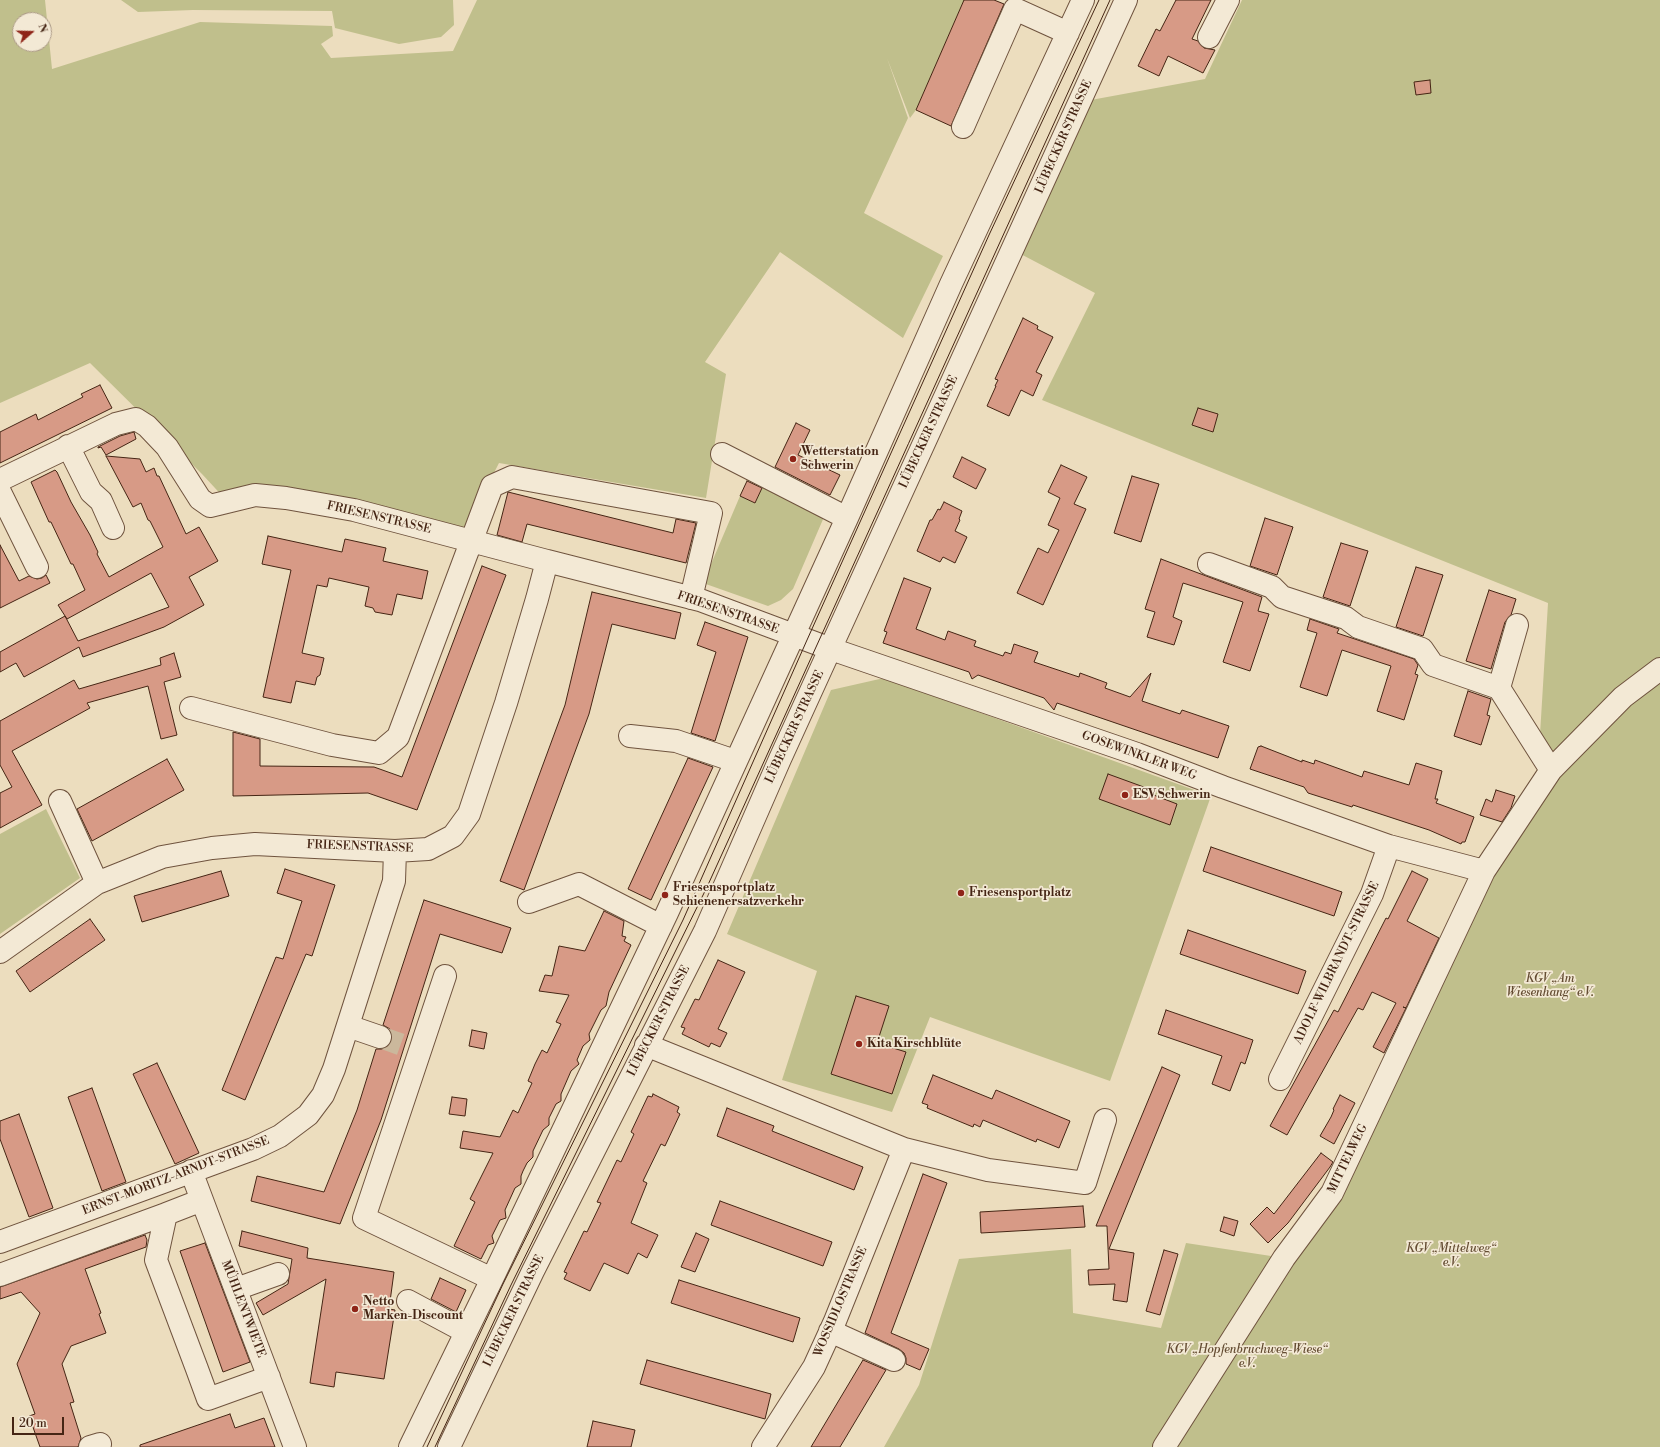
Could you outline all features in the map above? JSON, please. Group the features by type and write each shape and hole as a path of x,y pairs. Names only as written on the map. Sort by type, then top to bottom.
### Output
{"street":[{"path":"410,1447 661,926 847,518 951,284 1083,0"},
{"name":"LÜBECKER STRASSE","path":"449,1447 533,1271 646,1045 705,932 777,767 1126,0"},
{"path":"1209,37 1228,0"},
{"path":"963,127 1015,9 1033,8 1068,33"},
{"name":"FRIESENSTRASSE","path":"68,446 116,424 136,418 147,426 166,447 200,499 210,506 255,495 286,498 354,510 691,598 793,635"},
{"path":"0,480 68,446 91,492 101,501 113,528"},
{"path":"722,454 847,518"},
{"path":"191,708 332,745 379,753 398,737 492,486 512,477 711,513 691,598"},
{"path":"0,492 37,567"},
{"name":"FRIESENSTRASSE","path":"0,952 97,883 162,858 212,848 255,844 395,851 428,849 453,836 469,814 508,696 537,600 547,561"},
{"path":"1209,564 1272,587 1282,597 1346,618 1358,628 1422,649 1433,665 1499,688 1551,770"},
{"path":"1499,688 1517,625"},
{"name":"GOSEWINKLER WEG","path":"793,635 1137,754 1223,787 1389,846 1484,871"},
{"path":"1484,871 1551,770 1623,697 1660,669"},
{"path":"630,736 676,741 735,761"},
{"path":"60,802 97,883"},
{"name":"ADOLF-WILBRANDT-STRASSE","path":"1280,1079 1372,894 1389,846"},
{"name":"ERNST-MORITZ-ARNDT-STRASSE","path":"0,1242 253,1148 280,1136 308,1115 324,1094 334,1069 394,881 395,851"},
{"name":"MITTELWEG","path":"1164,1447 1284,1258 1332,1194 1484,871"},
{"path":"529,902 578,884 661,926"},
{"path":"445,976 412,1048 364,1218 492,1279"},
{"path":"348,1026 380,1037"},
{"path":"646,1045 904,1149 988,1170 1085,1184 1105,1120"},
{"name":"WOSSIDLOSTRASSE","path":"763,1447 814,1367 904,1149"},
{"name":"MÜHLENTWIETE","path":"191,1171 295,1447"},
{"path":"0,1275 202,1200"},
{"path":"166,1214 156,1260 208,1399 269,1377"},
{"path":"236,1289 278,1274"},
{"path":"408,1301 466,1332"},
{"path":"830,1331 894,1360"}],"green space":[{"path":"0,0 45,0 46,12 12,12 12,52 50,52 52,69 200,22 332,26 333,36 321,44 331,58 453,51 477,0 964,0 916,110 910,118 887,58 908,118 864,213 943,256 903,338 780,252 705,362 726,374 706,498 499,463 466,528 354,510 227,501 202,474 90,363 0,403"},
{"path":"121,0 453,0 454,25 441,37 399,44 335,28 332,11 193,10 138,12"},
{"path":"1242,0 1660,0 1660,1447 884,1447 919,1385 959,1259 1071,1249 1073,1313 1161,1328 1186,1243 1284,1258 1332,1193 1484,871 1551,770 1539,751 1548,603 1042,400 1095,293 1013,250 1080,102 1205,79"},
{"path":"763,486 824,517 793,589 781,600 768,606 703,583 740,496 755,503"},
{"name":"Friesensportplatz","path":"884,678 1211,796 1110,1081 930,1017 892,1112 782,1080 817,971 727,934 831,690"},
{"path":"46,809 80,878 0,934 0,834"}],"building":[{"path":"964,0 994,0 1004,4 951,126 916,110"},
{"path":"1176,0 1211,0 1192,39 1198,41 1204,48 1215,50 1203,73 1168,56 1159,76 1138,66 1156,29 1160,31"},
{"path":"1430,80 1431,93 1416,95 1414,82"},
{"path":"1023,318 1038,326 1037,329 1053,337 1036,372 1042,375 1033,396 1021,390 1009,416 987,406 998,380 995,379"},
{"path":"100,385 112,408 0,463 0,432 36,414 38,420 83,397 81,394"},
{"path":"1198,408 1218,414 1213,432 1192,425"},
{"name":"Wetterstation Schwerin","path":"796,423 810,430 798,455 840,475 830,495 775,467"},
{"path":"134,432 136,439 106,455 101,447 98,448 120,436"},
{"path":"106,456 140,459 146,472 154,468 186,534 199,527 218,561 189,577 204,605 164,627 83,657 79,647 24,677 16,663 0,672 0,652 65,616 78,641 169,607 151,573 67,619 58,605 85,590 51,522 49,522 31,482 55,470 57,472 71,502 90,535 98,552 97,554 109,577 163,547 150,521 148,520 141,503 133,507"},
{"path":"962,457 986,469 976,489 953,477"},
{"path":"1061,465 1087,477 1074,504 1086,509 1043,605 1017,593 1038,548 1048,553 1059,530 1048,525 1060,498 1048,492"},
{"path":"1132,476 1159,484 1141,542 1114,533"},
{"path":"747,481 762,488 755,503 740,496"},
{"path":"508,492 673,533 676,519 696,523 686,563 527,524 522,542 497,535"},
{"path":"944,502 962,511 955,531 967,537 955,563 943,557 940,562 917,551 930,520 932,520 938,509 940,510"},
{"path":"1265,518 1293,527 1277,575 1250,566"},
{"path":"268,536 342,552 345,539 386,548 383,561 428,571 422,599 397,594 392,615 375,612 373,608 365,606 369,587 329,578 327,587 317,585 302,653 324,658 320,675 317,677 315,685 296,681 291,703 263,697 291,570 262,564"},
{"path":"1341,543 1368,551 1350,606 1323,597"},
{"path":"0,545 19,581 29,576 37,579 46,575 50,583 0,608"},
{"path":"1161,559 1262,597 1258,611 1269,614 1250,671 1223,662 1243,602 1183,583 1173,617 1182,621 1174,645 1147,637 1155,612 1145,609"},
{"path":"482,566 506,575 417,810 368,793 233,796 233,732 260,739 260,766 374,767 402,777"},
{"path":"1416,567 1443,575 1423,636 1396,627"},
{"path":"904,578 931,588 916,629 929,634 945,640 948,631 976,641 974,646 1003,656 1005,652 1011,654 1014,644 1038,652 1034,662 1079,677 1080,673 1107,683 1105,688 1130,697 1151,673 1142,701 1180,714 1182,710 1229,726 1218,758 1057,703 1054,710 1044,698 978,675 972,679 969,672 883,643 887,632 884,631"},
{"path":"1489,590 1516,599 1511,615 1505,622 1491,669 1466,661"},
{"path":"592,592 681,613 675,639 612,624 589,714 524,890 500,881 565,705"},
{"path":"1310,619 1339,629 1337,633 1414,659 1418,665 1415,674 1418,675 1404,720 1377,711 1391,666 1342,650 1327,696 1300,687 1317,633 1307,630"},
{"path":"705,622 748,637 715,741 691,733 716,652 697,645"},
{"path":"174,653 181,677 164,682 177,735 161,739 148,686 87,703 90,708 12,751 42,805 0,828 0,793 12,787 0,765 0,721 74,680 79,689 161,665 160,658"},
{"path":"1468,691 1491,699 1487,715 1490,716 1481,745 1454,736"},
{"path":"1261,746 1302,762 1302,760 1314,764 1315,760 1362,777 1364,771 1409,785 1416,763 1442,771 1435,799 1438,799 1436,803 1474,817 1465,842 1462,842 1461,844 1429,830 1353,805 1352,807 1308,793 1304,787 1250,769 1258,747"},
{"path":"688,758 713,767 651,900 628,889"},
{"path":"167,759 184,790 92,841 77,809"},
{"name":"ESV Schwerin","path":"1108,774 1152,790 1151,794 1177,804 1170,825 1099,799"},
{"path":"1496,790 1515,796 1511,808 1502,822 1480,815 1486,799 1492,802"},
{"path":"1211,847 1342,892 1334,916 1203,871"},
{"path":"285,869 335,885 312,956 306,954 245,1100 222,1090 276,957 283,959 302,901 277,893"},
{"path":"221,871 229,896 142,922 134,896"},
{"path":"1412,871 1428,879 1407,921 1439,938 1384,1053 1373,1047 1396,1003 1372,992 1363,1010 1358,1008 1287,1135 1270,1126 1334,1010 1338,1012"},
{"path":"424,900 511,928 502,953 440,934 381,1120 340,1224 251,1201 257,1176 324,1192 357,1110 376,1049 388,1047 392,1041 390,1029 383,1025"},
{"path":"604,911 624,921 622,936 626,937 624,941 631,945 609,992 606,1006 601,1010 589,1034 590,1040 583,1046 577,1060 579,1064 571,1071 561,1094 561,1101 556,1104 549,1118 549,1125 543,1130 533,1151 533,1157 527,1163 523,1171 521,1176 521,1184 515,1188 505,1210 506,1218 500,1220 492,1236 494,1243 488,1245 481,1259 454,1246 475,1202 470,1199 493,1153 460,1148 463,1131 500,1137 513,1110 518,1113 532,1083 528,1081 535,1064 542,1050 547,1053 561,1024 556,1022 569,995 539,991 545,975 552,976 559,946 585,951"},
{"path":"90,919 105,940 30,992 16,971"},
{"path":"1188,930 1306,971 1298,994 1180,954"},
{"path":"718,960 745,972 718,1029 727,1033 720,1047 711,1043 709,1047 682,1034 685,1028 681,1027 695,999 699,1000"},
{"name":"Kita Kirschblüte","path":"856,996 889,1006 877,1043 906,1052 892,1094 831,1074"},
{"path":"1166,1010 1253,1040 1245,1064 1241,1062 1230,1091 1212,1084 1222,1056 1158,1034"},
{"path":"472,1030 487,1033 484,1049 469,1046"},
{"path":"157,1063 199,1153 175,1164 133,1074"},
{"path":"1162,1067 1180,1075 1109,1249 1134,1253 1127,1302 1113,1300 1115,1284 1089,1285 1088,1270 1109,1269 1107,1226 1096,1226"},
{"path":"933,1075 992,1099 996,1090 1070,1121 1059,1148 1037,1139 1036,1142 983,1120 980,1127 974,1124 973,1127 927,1108 928,1105 922,1103"},
{"path":"92,1088 126,1182 102,1191 68,1097"},
{"path":"653,1094 679,1107 677,1112 680,1114 665,1146 661,1144 643,1181 647,1183 631,1223 658,1235 647,1258 638,1253 628,1274 604,1263 590,1291 564,1279 567,1273 564,1272 584,1231 587,1232 601,1203 597,1202 617,1160 621,1162 634,1134 631,1132 648,1096 652,1097"},
{"path":"1340,1095 1355,1103 1334,1144 1320,1136 1331,1117"},
{"path":"452,1097 467,1099 465,1116 449,1114"},
{"path":"727,1108 774,1126 772,1131 863,1167 854,1190 717,1136"},
{"path":"19,1114 53,1208 29,1217 0,1139 0,1121"},
{"path":"1321,1153 1333,1162 1288,1223 1268,1243 1250,1224 1267,1207 1274,1214"},
{"path":"923,1174 947,1183 891,1333 929,1349 920,1370 906,1364 904,1353 899,1349 865,1333"},
{"path":"720,1201 832,1242 823,1266 711,1225"},
{"path":"1083,1206 1085,1227 981,1233 980,1212"},
{"path":"1224,1217 1238,1221 1234,1236 1220,1231"},
{"name":"Netto Marken-Discount","path":"242,1231 308,1248 307,1258 394,1272 389,1309 395,1310 384,1379 336,1372 334,1387 310,1383 326,1279 263,1315 256,1303 288,1284 292,1259 239,1246"},
{"path":"696,1233 709,1239 695,1272 681,1267"},
{"path":"145,1235 147,1240 146,1247 85,1269 101,1313 99,1314 106,1333 71,1346 62,1364 74,1402 70,1403 81,1438 78,1447 40,1447 29,1416 35,1414 17,1364 40,1313 21,1292 0,1299 0,1287"},
{"path":"205,1243 250,1362 223,1372 180,1251"},
{"path":"1164,1250 1178,1254 1160,1315 1146,1311"},
{"path":"440,1278 466,1290 456,1312 431,1299"},
{"path":"679,1280 800,1318 793,1342 671,1303"},
{"path":"647,1360 771,1394 765,1419 640,1384"},
{"path":"863,1360 886,1370 840,1447 811,1447"},
{"path":"230,1414 235,1428 264,1418 275,1447 140,1447 140,1445"},
{"path":"593,1421 635,1430 631,1447 587,1447"}],"tunnel":[{"path":"380,1037 405,1046"}],"tram line":[{"path":"427,1447 503,1284 683,920 989,235 1099,0"},
{"path":"435,1447 511,1285 707,887 1110,0"}],"place":[{"name":"Wetterstation Schwerin","path":"793,459"},
{"name":"ESV Schwerin","path":"1125,795"},
{"name":"Friesensportplatz","path":"961,893"},
{"name":"Friesensportplatz Schienenersatzverkehr","path":"665,895"},
{"name":"Kita Kirschblüte","path":"859,1044"},
{"name":"Netto Marken-Discount","path":"355,1309"}],"park label":[{"name":"KGV „Am Wiesenhang“ e.V.","path":"1550,986"},
{"name":"KGV „Mittelweg“ e.V.","path":"1451,1256"},
{"name":"KGV „Hopfenbruchweg-Wiese“ e.V.","path":"1247,1357"}]}
